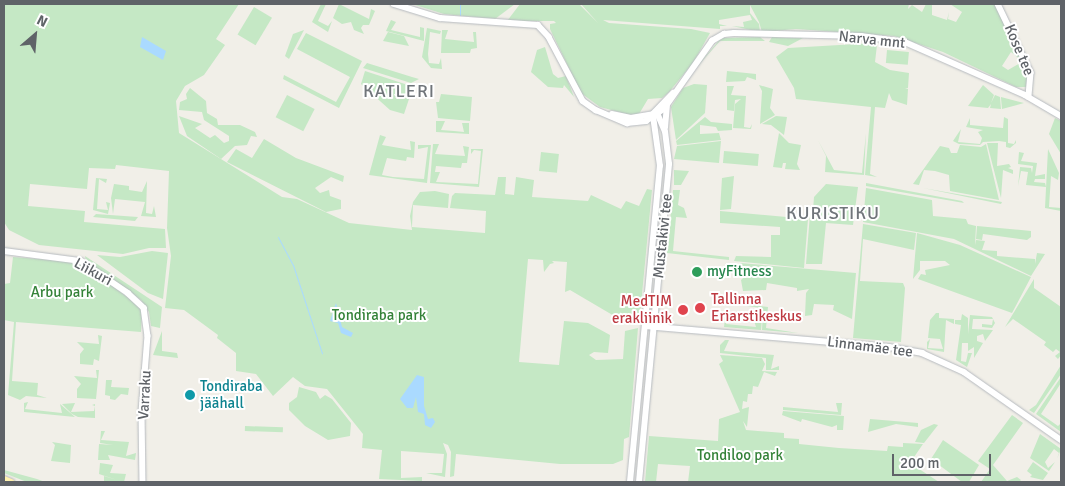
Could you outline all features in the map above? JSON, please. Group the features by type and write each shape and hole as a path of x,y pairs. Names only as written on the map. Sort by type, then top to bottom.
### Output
{"main road":[{"path":"394,4 440,18 538,25 548,34 579,95 596,110 635,124 650,125 656,130"},
{"name":"Kose tee","path":"998,4 1032,81 1029,97"},
{"name":"Narva mnt","path":"635,124 668,105 712,41 724,34 861,36 895,40 925,48 1029,97 1061,116"},
{"name":"Narva mnt","path":"655,114 687,76"},
{"path":"1012,90 1025,90 1032,81"},
{"path":"665,132 664,117 668,105"},
{"path":"596,110 631,118 655,114"},
{"name":"Mustakivi tee","path":"630,482 659,177 655,114"},
{"name":"Mustakivi tee","path":"638,482 668,186 665,132 655,114"},
{"path":"659,177 668,186"},
{"name":"Liikuri","path":"4,251 81,262 128,293 144,308"},
{"name":"Varraku","path":"143,482 142,413 148,336 144,308"},
{"name":"Linnamäe tee","path":"645,326 654,329 884,346 922,354 964,372 1061,440"},
{"path":"4,479 11,482"}],"green space":[{"name":"Tondiraba park","path":"4,4 239,4 216,39 225,45 204,75 185,86 176,101 179,133 282,197 297,199 349,223 412,230 410,216 413,202 420,192 435,191 449,194 448,208 413,205 412,227 485,233 486,211 450,208 452,196 455,193 495,195 498,177 506,177 505,194 514,195 516,177 534,180 532,197 588,201 591,195 621,209 626,201 639,206 647,189 652,190 640,315 637,322 621,320 570,290 565,292 567,262 552,261 554,263 550,264 544,272 543,260 528,259 519,362 559,365 564,321 588,323 610,335 608,353 594,352 589,355 596,360 623,359 625,331 638,328 629,437 624,439 623,460 613,464 560,464 456,454 454,476 450,477 451,452 448,445 443,443 447,454 445,477 426,473 442,473 444,454 401,451 401,478 422,477 422,481 379,479 382,450 362,448 363,434 327,389 305,386 293,377 273,396 256,374 236,371 236,353 217,338 218,335 184,310 165,308 171,256 167,228 169,171 116,165 115,169 89,168 87,189 30,184 28,206 85,211 84,222 165,229 166,248 149,248 123,254 39,245 9,230 4,222"},
{"path":"321,4 326,4 318,21 328,26 332,21 328,32 312,22"},
{"path":"339,4 369,19 371,9 375,11 369,25 363,25 361,28 364,34 354,30 351,22 342,24 333,18"},
{"path":"412,4 515,4 495,19 444,14"},
{"path":"520,4 579,4 598,23 581,4 909,4 908,9 912,5 922,12 926,4 932,4 932,15 947,20 949,12 948,19 956,22 962,12 950,4 995,4 1021,60 1011,52 1002,66 1008,70 1022,62 1028,79 1026,87 1016,87 943,52 894,36 796,29 762,32 759,22 750,5 750,13 759,24 760,32 732,26 744,27 743,22 752,20 750,15 719,20 719,24 727,26 720,26 720,29 603,20 609,23 691,29 710,33 693,63 669,92 662,98 648,99 639,114 630,115 600,107 581,93 550,29 550,24 556,23 554,21 507,21"},
{"path":"254,7 272,18 256,45 238,34"},
{"path":"391,20 396,22 391,30 420,37 420,27 424,28 424,41 386,31"},
{"path":"427,28 441,31 440,34 430,32 428,54 429,63 439,64 441,58 442,69 431,68 422,57"},
{"path":"304,30 289,59 285,56 293,34"},
{"path":"442,30 448,30 445,39 474,42 473,32 476,32 477,48 471,49 470,53 441,53"},
{"path":"388,32 404,36 409,46 383,41"},
{"path":"306,33 362,61 339,108 283,79 284,75 336,102 350,77 297,49"},
{"path":"760,37 765,41 720,41 689,76 721,38"},
{"path":"772,37 803,38 788,46 769,42"},
{"path":"874,43 877,45 875,62 890,70 909,73 908,88 905,89 908,89 907,105 892,100 889,93 885,108 875,107 870,174 877,177 865,175 871,107 796,99 794,88 776,57 788,48"},
{"path":"545,47 553,74 558,78 566,76 574,97 564,85 563,88 548,87 531,72 537,50"},
{"path":"887,50 909,52 908,65 886,63"},
{"path":"367,63 419,79 411,83 363,68"},
{"path":"365,71 408,85 410,96 404,114 390,110 361,84"},
{"path":"727,71 756,74 756,80 747,77 745,81 726,82"},
{"path":"694,84 707,85 705,113 676,140 671,107 683,88"},
{"path":"759,85 773,89 770,108 775,115 760,124 762,91"},
{"path":"983,85 994,95 991,103 995,95 1000,97 1001,109 990,108 991,104 988,108 968,106"},
{"path":"727,86 734,86 731,95 746,96 744,127 750,128 752,124 751,129 733,128 735,104 741,99 735,100 734,111 727,110"},
{"path":"190,88 206,101 207,113 217,119 218,125 240,125 255,132 257,137 251,136 247,145 235,146 221,159 187,136 179,116 202,124 195,128 210,138 215,135 224,143 229,141 229,136 204,120 202,112 179,110 180,102 187,99 186,94"},
{"path":"441,94 472,97 470,121 438,118 436,102 439,102"},
{"path":"287,95 315,109 303,131 276,117"},
{"path":"1001,97 1024,103 1002,109"},
{"path":"776,116 787,117 784,135 771,125 762,124"},
{"path":"705,117 711,122 732,124 732,130 718,131 716,127 700,125 700,134 719,133 721,140 677,145 676,141"},
{"path":"1004,117 1008,119 1008,143 1014,144 1016,140 1016,143 1010,148 1006,147 1006,142 999,141 983,142 980,145 959,144 953,141 961,129 958,142 980,144 982,138 978,132 983,130 966,127 970,118 970,125 1003,128"},
{"path":"1055,118 1061,121 1061,154 1049,134"},
{"path":"436,121 445,121 441,130 464,132 462,123 469,123 469,134 436,132"},
{"path":"779,133 789,143 801,145 797,164 800,170 785,169 786,163 783,163 782,168 773,167"},
{"path":"866,133 864,175 825,172 826,156 818,140 834,170 862,173"},
{"path":"380,135 386,137 382,145 411,150 410,141 415,142 414,158 407,157 406,161 387,158 382,175 424,179 428,147 418,149 418,145 431,145 427,183 369,175"},
{"path":"264,139 296,158 344,176 343,182 331,177 315,188 320,193 329,190 330,196 341,200 341,209 326,212 227,162 236,149 252,158"},
{"path":"721,141 719,163 674,159 677,146"},
{"path":"987,143 998,143 997,166 1009,164 1011,167 1008,168 1013,170 1013,174 1003,170 1001,198"},
{"path":"433,144 439,144 435,154 465,156 463,146 469,147 467,163 462,163 461,168 436,166 435,172 440,172 436,182 478,184 481,151 474,150 471,154 471,149 483,149 479,187 430,183"},
{"path":"986,144 999,200 950,191 949,175 935,171 924,170 919,185 913,184 940,146 949,148 951,153 957,153 960,145 981,147"},
{"path":"1048,149 1059,173 1058,180 1051,176 1049,207 1061,208 1061,211 1045,208"},
{"path":"724,151 759,154 758,166 723,163"},
{"path":"541,152 559,154 557,173 539,171"},
{"path":"1019,152 1024,153 1021,161 1037,163 1035,176 1045,174 1045,179 1035,179 1034,182 1045,183 1046,187 1026,185 1028,172 1021,171 1018,186 1020,167 1031,168 1032,173 1033,166 1018,164"},
{"path":"674,170 689,171 681,185 674,185"},
{"path":"734,176 731,209 720,210 722,178"},
{"path":"96,178 107,179 106,183 99,179 97,209 108,210 106,202 110,203 108,214 93,210"},
{"path":"147,181 146,213 152,214 154,206 156,217 141,216 145,202 115,199 113,214 111,198 114,184 129,186 129,190 142,192"},
{"path":"866,183 962,201 964,203 866,186"},
{"path":"826,184 858,187 853,225 826,223 822,264 806,264 810,214 815,218 821,212 813,211 814,197"},
{"path":"866,188 932,200 933,216 966,219 968,224 976,226 975,245 976,240 985,241 982,250 997,251 997,256 1035,259 1035,264 1037,253 1045,254 1031,276 954,239 863,222"},
{"path":"923,188 1002,202 1001,204"},
{"path":"673,190 680,190 678,205 684,208 687,218 676,217 673,251 729,257 729,260 667,253"},
{"path":"720,211 808,219 804,268 734,261 736,256 771,257 771,235 780,235 780,227 720,223"},
{"path":"96,214 138,217 135,221 93,217"},
{"path":"863,224 916,233 914,250 863,239 860,281 903,283 905,288 901,342 853,338"},
{"path":"977,226 1031,231 1031,237 1027,240 983,234 982,240 976,239"},
{"path":"917,233 960,245 1031,277 1012,313 918,279 921,274 926,275 925,270 950,265 945,261 920,261 920,270 913,279"},
{"path":"152,251 168,253 163,299 148,293 97,255 120,257"},
{"path":"85,256 162,307 160,328 151,326 149,312 141,300 86,261"},
{"name":"Arbu park","path":"13,257 77,262 85,266 142,308 141,332 16,322 12,381 38,383 37,395 47,398 26,396 20,400 8,395 14,322 4,320 4,284 10,283"},
{"path":"740,263 856,273 852,319 833,310 834,305 814,304 812,315 805,316 806,293 809,289 797,291 797,288 767,283 766,290 743,291 741,280 749,273 739,269"},
{"path":"1034,279 1034,288 1061,307 1061,355 1058,359 1055,356 1060,352 1056,349 1053,352 1044,345 1046,342 1013,319 1005,327"},
{"path":"749,296 756,296 752,298 751,305 768,307 766,328 798,333 762,330 762,308 747,306"},
{"path":"936,313 939,313 939,318 954,319 954,324 946,320 944,352 927,349 927,342 930,339 928,348 943,349 940,339 928,338 930,320"},
{"path":"962,314 968,318 968,334 970,315 992,317 993,319 973,319 972,329 993,330 985,341 983,334 977,336 977,341 983,343 974,358 974,347 968,351 968,343 962,343 961,361 966,362 968,353 972,353 967,367 956,360 961,325 955,324 955,320 961,320"},
{"path":"729,315 726,324 756,327 753,317 762,318 761,330 724,327 725,318"},
{"path":"993,319 995,323 992,328 982,327 982,324 992,325"},
{"path":"162,331 162,351 177,353 178,358 153,355"},
{"path":"98,335 102,336 99,361 94,359 93,365 80,364 80,354 84,349 77,342 99,344"},
{"path":"725,340 729,340 724,351 774,355 771,369 779,366 779,370 766,370 766,358 720,353 720,345"},
{"name":"Tondiloo park","path":"720,355 762,358 765,364 762,371 777,372 775,376 764,372 758,387 753,386 752,394 748,394 747,402 743,401 742,409 749,407 747,427 743,421 746,430 784,433 784,438 799,439 799,444 839,448 887,451 888,446 903,447 903,443 923,444 910,463 939,482 688,482 690,466 658,464 656,482 645,482 649,436 718,441 719,419 740,412 719,364 723,361"},
{"path":"1061,365 1061,374 1034,413 1029,410 1036,405"},
{"path":"96,370 99,370 96,399 77,398 77,389 81,384 74,376 97,378"},
{"path":"1061,377 1061,383 1041,414 1058,426 1061,423 1061,432 1036,414"},
{"path":"106,380 112,380 111,387 129,388 128,395 121,394 115,400 110,399 110,396 105,395"},
{"path":"299,387 316,392 320,399 325,395 332,399 351,423 350,436 328,440 305,426 289,410 289,403 297,397"},
{"path":"28,402 25,409 62,413 60,404 75,417 24,412 24,403"},
{"path":"75,403 71,412 94,411 95,406 95,418 78,417 72,414 62,404"},
{"path":"836,403 842,403 841,415 783,410 783,407 838,412"},
{"path":"783,411 844,416 843,430 837,430 837,425 832,427 802,419 801,422 782,415"},
{"path":"1012,415 1023,423 993,465 1007,481 1017,477 1021,480 1019,482 981,482 990,469 978,461"},
{"path":"870,419 918,423 918,427 896,424 868,432"},
{"path":"934,424 938,425 924,443 915,442 921,430"},
{"path":"245,426 283,427 283,432 245,431"},
{"path":"101,431 105,431 101,440 129,442 126,456 136,453 135,460 108,455 110,460 98,460 99,444 113,445 100,443"},
{"path":"1040,434 1061,449 1057,459 1059,453 1054,449 1045,462 1048,468 1055,462 1049,471 1030,458"},
{"path":"943,440 979,465 969,482 962,482 931,459"},
{"path":"52,442 71,445 70,463 51,461 55,445"},
{"path":"1033,462 1048,473 1043,480 1030,477 1032,475 1027,471"},
{"path":"100,463 113,465 110,473 126,474 124,482 104,482 104,476 117,480 99,474"},
{"path":"4,470 45,482 27,482 4,473"}],"water":[{"path":"142,37 166,51 163,60 140,47"},
{"path":"336,303 342,327 353,333 351,337 341,333 338,323 330,321"},
{"path":"417,375 424,377 424,406 428,419 433,418 435,422 431,428 425,425 424,414 418,412 416,397 413,408 407,408 400,399"}],"waterway":[{"path":"460,4 460,15"},
{"path":"278,237 293,265 322,353"}],"place":[{"name":"myFitness","path":"697,272"},
{"name":"Tallinna Eriarstikeskus","path":"700,308"},
{"name":"MedTIM erakliinik","path":"683,310"},
{"name":"Tondiraba jäähall","path":"190,395"}],"district":[{"name":"KATLERI","path":"399,91"},
{"name":"KURISTIKU","path":"833,213"}]}
